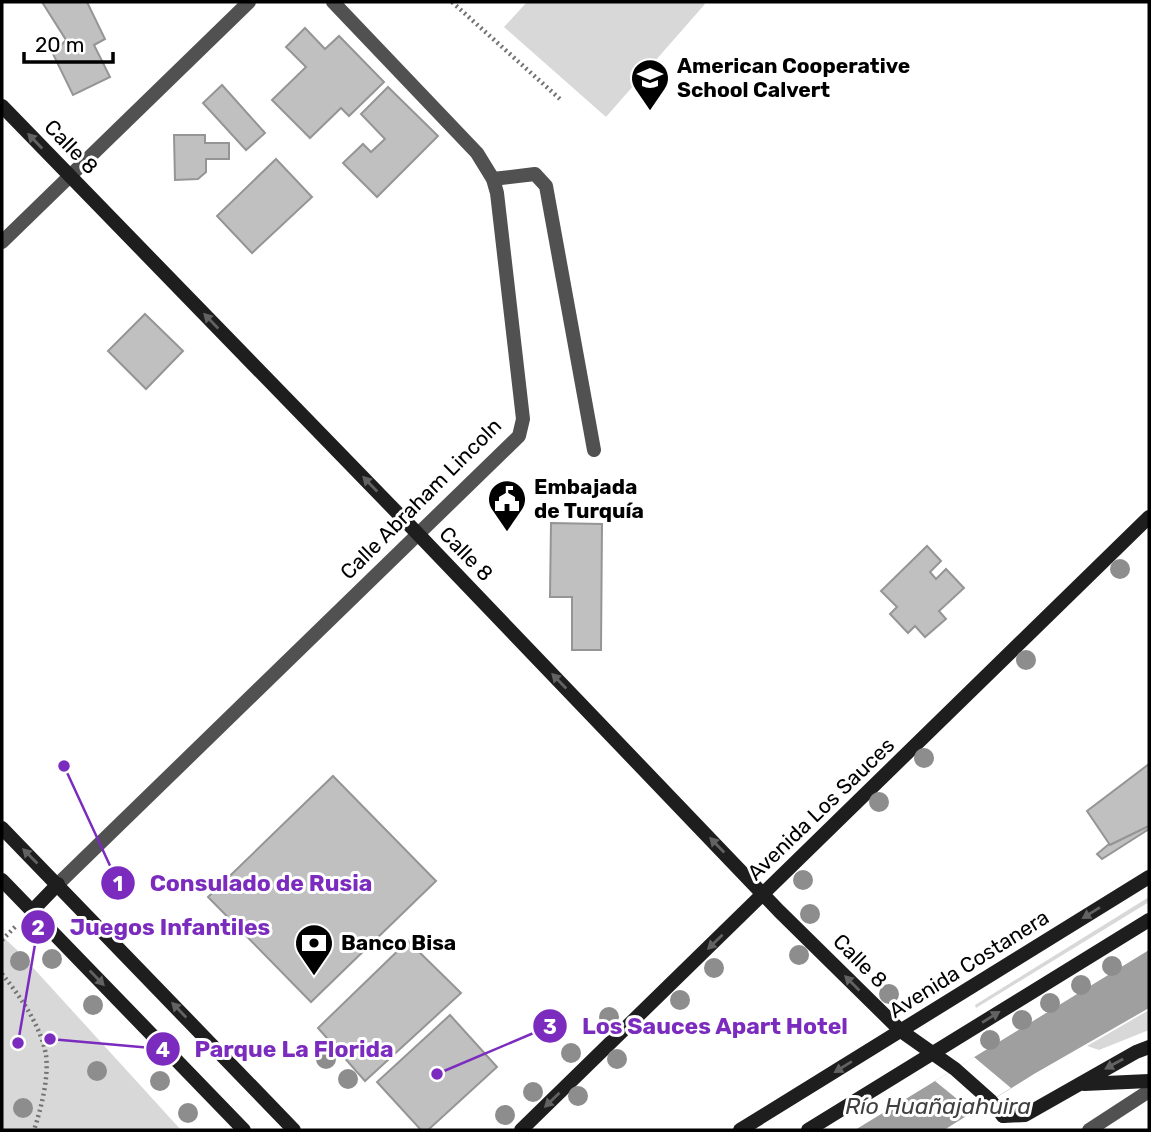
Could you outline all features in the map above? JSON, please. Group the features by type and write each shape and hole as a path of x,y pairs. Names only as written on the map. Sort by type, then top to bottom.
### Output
{"main road":[{"name":"Calle 8","path":"2,106 764,894 901,1031 955,1069 991,1101 1001,1123"},
{"name":"Avenida Los Sauces","path":"521,1130 1149,517"},
{"path":"2,828 294,1130"},
{"name":"Avenida Costanera","path":"740,1130 1149,877"},
{"path":"2,880 244,1130"},
{"path":"32,911 58,884"},
{"path":"808,1130 1149,920"},
{"path":"1001,1123 1025,1115 1149,1047"},
{"path":"1081,1084 1149,1082"}],"street":[{"path":"2,242 249,2"},
{"name":"Calle Abraham Lincoln","path":"58,884 519,436 523,419 493,179 477,153 333,2"},
{"path":"493,179 535,174 546,186 594,450"},
{"path":"1089,1130 1149,1091"}],"path":[{"path":"452,2 560,99"},
{"path":"2,974 24,1004 46,1056 43,1102 34,1130"}],"shaded area":[{"path":"527,2 705,4 606,117 504,27"},
{"path":"1149,897 1149,902 976,1008 975,1005"},
{"path":"2,936 16,949 181,1130 2,1130"},
{"path":"1149,1010 1149,1030 1099,1050 1087,1046"}],"water":[{"name":"Río Huañajahuira","path":"1149,950 1149,1008 944,1130 855,1130"}],"pier":[{"path":"974,1057 1011,1088 973,1112 935,1081"}],"building":[{"path":"42,2 87,2 105,39 94,45 110,77 73,95 53,54 66,40"},
{"path":"305,28 325,49 339,36 384,82 349,116 341,108 310,138 272,100 306,67 286,47"},
{"path":"222,85 265,133 246,150 203,103"},
{"path":"388,87 438,136 377,197 343,163 363,144 371,152 385,139 361,114"},
{"path":"174,135 205,135 205,143 229,143 229,159 206,159 206,172 198,179 175,180"},
{"path":"276,159 312,197 252,253 217,216"},
{"path":"145,314 183,351 146,389 108,351"},
{"path":"551,523 602,524 601,650 572,650 572,597 550,597"},
{"path":"927,546 941,561 930,572 936,579 946,569 964,588 939,611 946,619 925,637 915,626 908,633 890,614 897,607 881,591"},
{"path":"1149,764 1149,826 1110,845 1087,811"},
{"path":"333,776 436,881 311,1002 208,897"},
{"path":"1149,826 1149,829 1102,859 1097,854 1109,844"},
{"path":"408,941 461,993 365,1081 318,1028"},
{"path":"450,1015 497,1067 428,1130 421,1130 377,1082"}],"place":[{"name":"American Cooperative School Calvert","path":"650,112"},
{"name":"Embajada de Turquía","path":"507,533"},
{"name":"Consulado de Rusia","path":"64,766"},
{"name":"Banco Bisa","path":"314,977"},
{"name":"Parque La Florida","path":"50,1039"},
{"name":"Juegos Infantiles","path":"18,1043"},
{"name":"Los Sauces Apart Hotel","path":"437,1074"}]}
